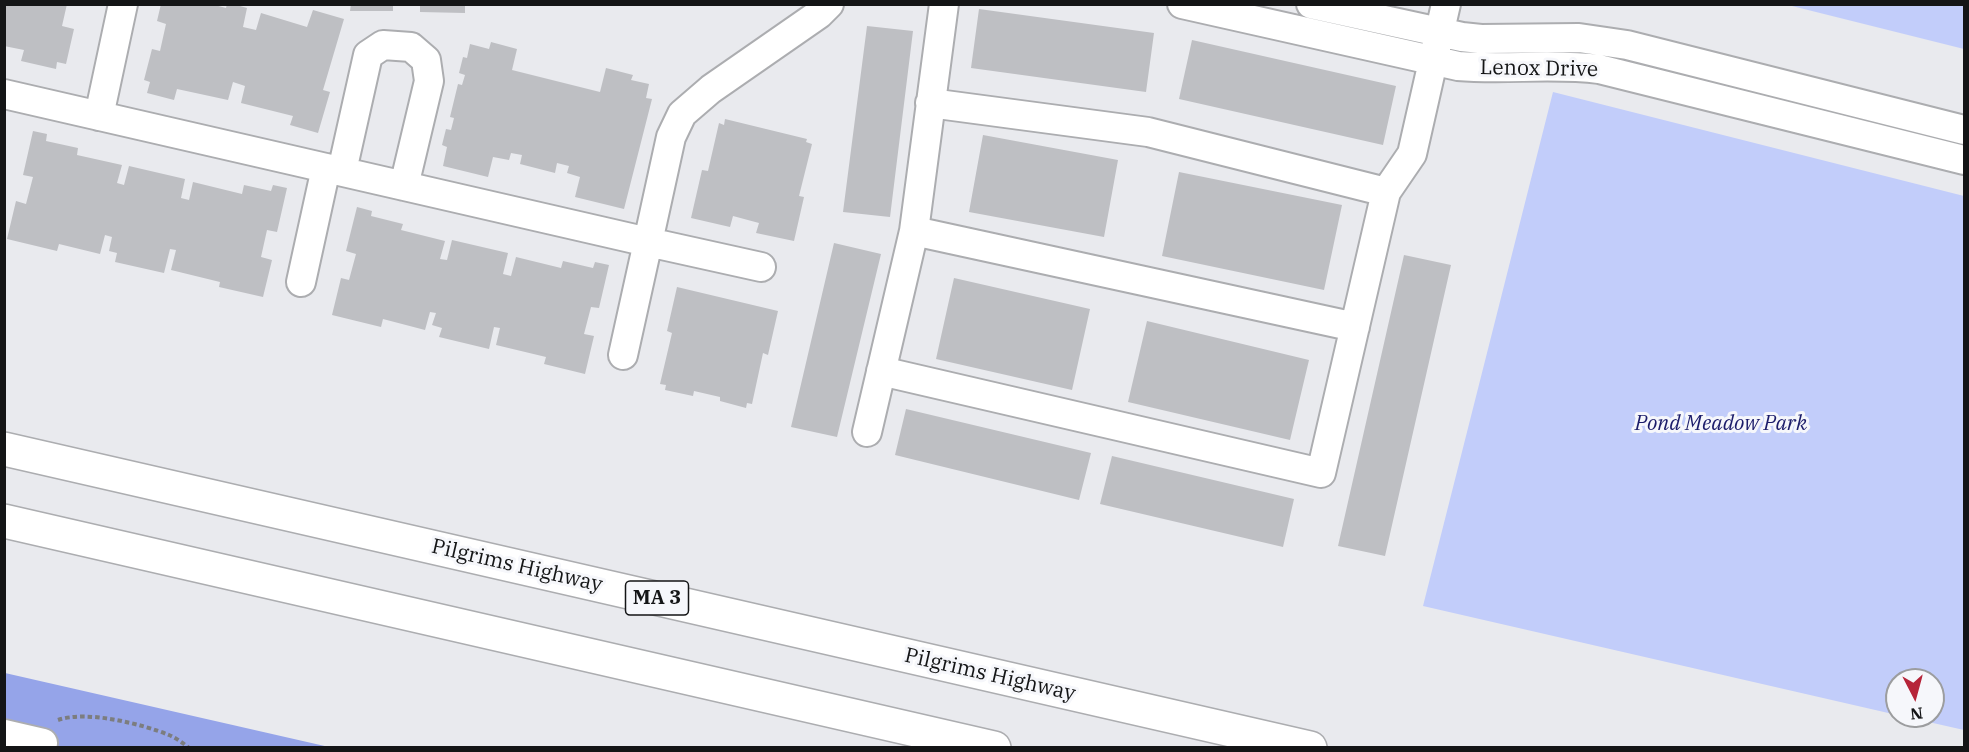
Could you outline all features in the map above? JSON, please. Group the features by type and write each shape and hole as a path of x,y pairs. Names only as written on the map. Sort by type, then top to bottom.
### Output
{"highway":[{"name":"Pilgrims Highway","path":"4,449 1310,747"},
{"path":"4,521 994,747"}],"street":[{"path":"99,116 123,4"},
{"path":"623,355 671,137 682,114 711,90 819,14 829,4"},
{"path":"867,432 914,231 944,4"},
{"name":"Lenox Drive","path":"1182,4 1434,62 1480,68 1577,66 1599,69 1965,160"},
{"name":"Lenox Drive","path":"1311,4 1439,34 1481,39 1571,38 1604,41 1965,130"},
{"path":"881,371 1321,473 1386,192 1412,154 1446,4"},
{"path":"302,282 368,55 383,45 411,47 426,60 429,81 404,186"},
{"path":"1773,111 1780,84"},
{"path":"4,94 761,267"},
{"path":"930,102 1148,132 1386,192"},
{"path":"914,231 1355,327"},
{"path":"4,734 43,743"}],"path":[{"path":"43,743 55,721 65,718 93,717 140,725 172,736 189,747"}],"green space":[{"path":"1788,5 1964,5 1964,49"},
{"name":"Pond Meadow Park","path":"1553,92 1964,196 1964,730 1945,726 1945,668 1885,668 1885,712 1423,606"}],"shaded area":[{"path":"5,673 329,747 5,748"}],"building":[{"path":"4,4 67,4 62,26 74,29 66,64 57,62 56,69 21,61 24,50 4,46"},
{"path":"161,4 211,4 226,8 227,4 233,4 247,8 243,27 256,30 261,13 307,27 313,10 344,19 323,90 330,92 318,133 290,125 293,116 241,103 245,86 233,82 228,100 177,89 174,100 147,93 150,82 144,80 152,49 160,51 166,24 157,21"},
{"path":"351,4 393,4 393,11 350,11"},
{"path":"420,4 465,4 465,13 420,12"},
{"path":"979,9 1154,33 1146,92 971,68"},
{"path":"867,26 913,31 890,217 843,212"},
{"path":"1192,40 1396,86 1383,145 1179,99"},
{"path":"491,42 517,49 512,70 600,92 606,68 633,75 631,80 649,84 646,98 652,99 624,209 575,197 580,177 567,173 569,166 557,163 555,173 520,164 522,155 511,153 509,160 493,157 488,177 443,166 447,147 442,145 446,129 451,130 454,118 450,117 458,84 462,85 465,75 459,73 463,57 467,58 470,44 489,49"},
{"path":"725,119 807,139 806,142 812,144 799,196 804,197 794,241 756,233 759,223 733,216 730,227 691,218 702,170 708,171 719,123 724,125"},
{"path":"33,131 47,134 46,141 78,148 77,155 122,165 117,183 124,185 129,166 185,179 181,198 189,200 193,182 242,194 244,185 271,191 273,185 287,188 277,232 267,230 261,257 272,260 263,297 219,287 220,282 171,270 176,250 170,249 164,273 115,262 117,253 109,251 112,237 105,235 100,254 59,244 57,251 7,239 16,201 26,204 33,177 23,175"},
{"path":"983,135 1118,160 1104,237 969,212"},
{"path":"1179,172 1342,205 1324,290 1162,256"},
{"path":"357,207 372,211 371,216 403,224 401,230 445,241 440,259 447,260 452,240 508,253 503,274 511,276 516,257 561,268 563,261 593,268 595,262 609,265 599,308 591,307 584,334 594,336 585,374 544,364 546,357 496,345 500,328 494,327 489,349 439,337 442,328 432,325 436,313 430,312 425,330 383,319 381,327 332,315 341,278 349,280 356,254 346,251"},
{"path":"834,243 881,254 837,437 791,427"},
{"path":"1404,255 1451,265 1385,556 1338,546"},
{"path":"954,278 1090,309 1072,390 936,359"},
{"path":"677,287 778,311 768,355 763,353 752,404 747,403 746,408 720,401 720,397 694,391 693,396 665,390 666,385 660,384 672,333 667,331"},
{"path":"1147,321 1309,360 1290,440 1128,402"},
{"path":"906,409 1091,453 1079,500 895,455"},
{"path":"1112,456 1294,499 1283,547 1100,504"}]}
